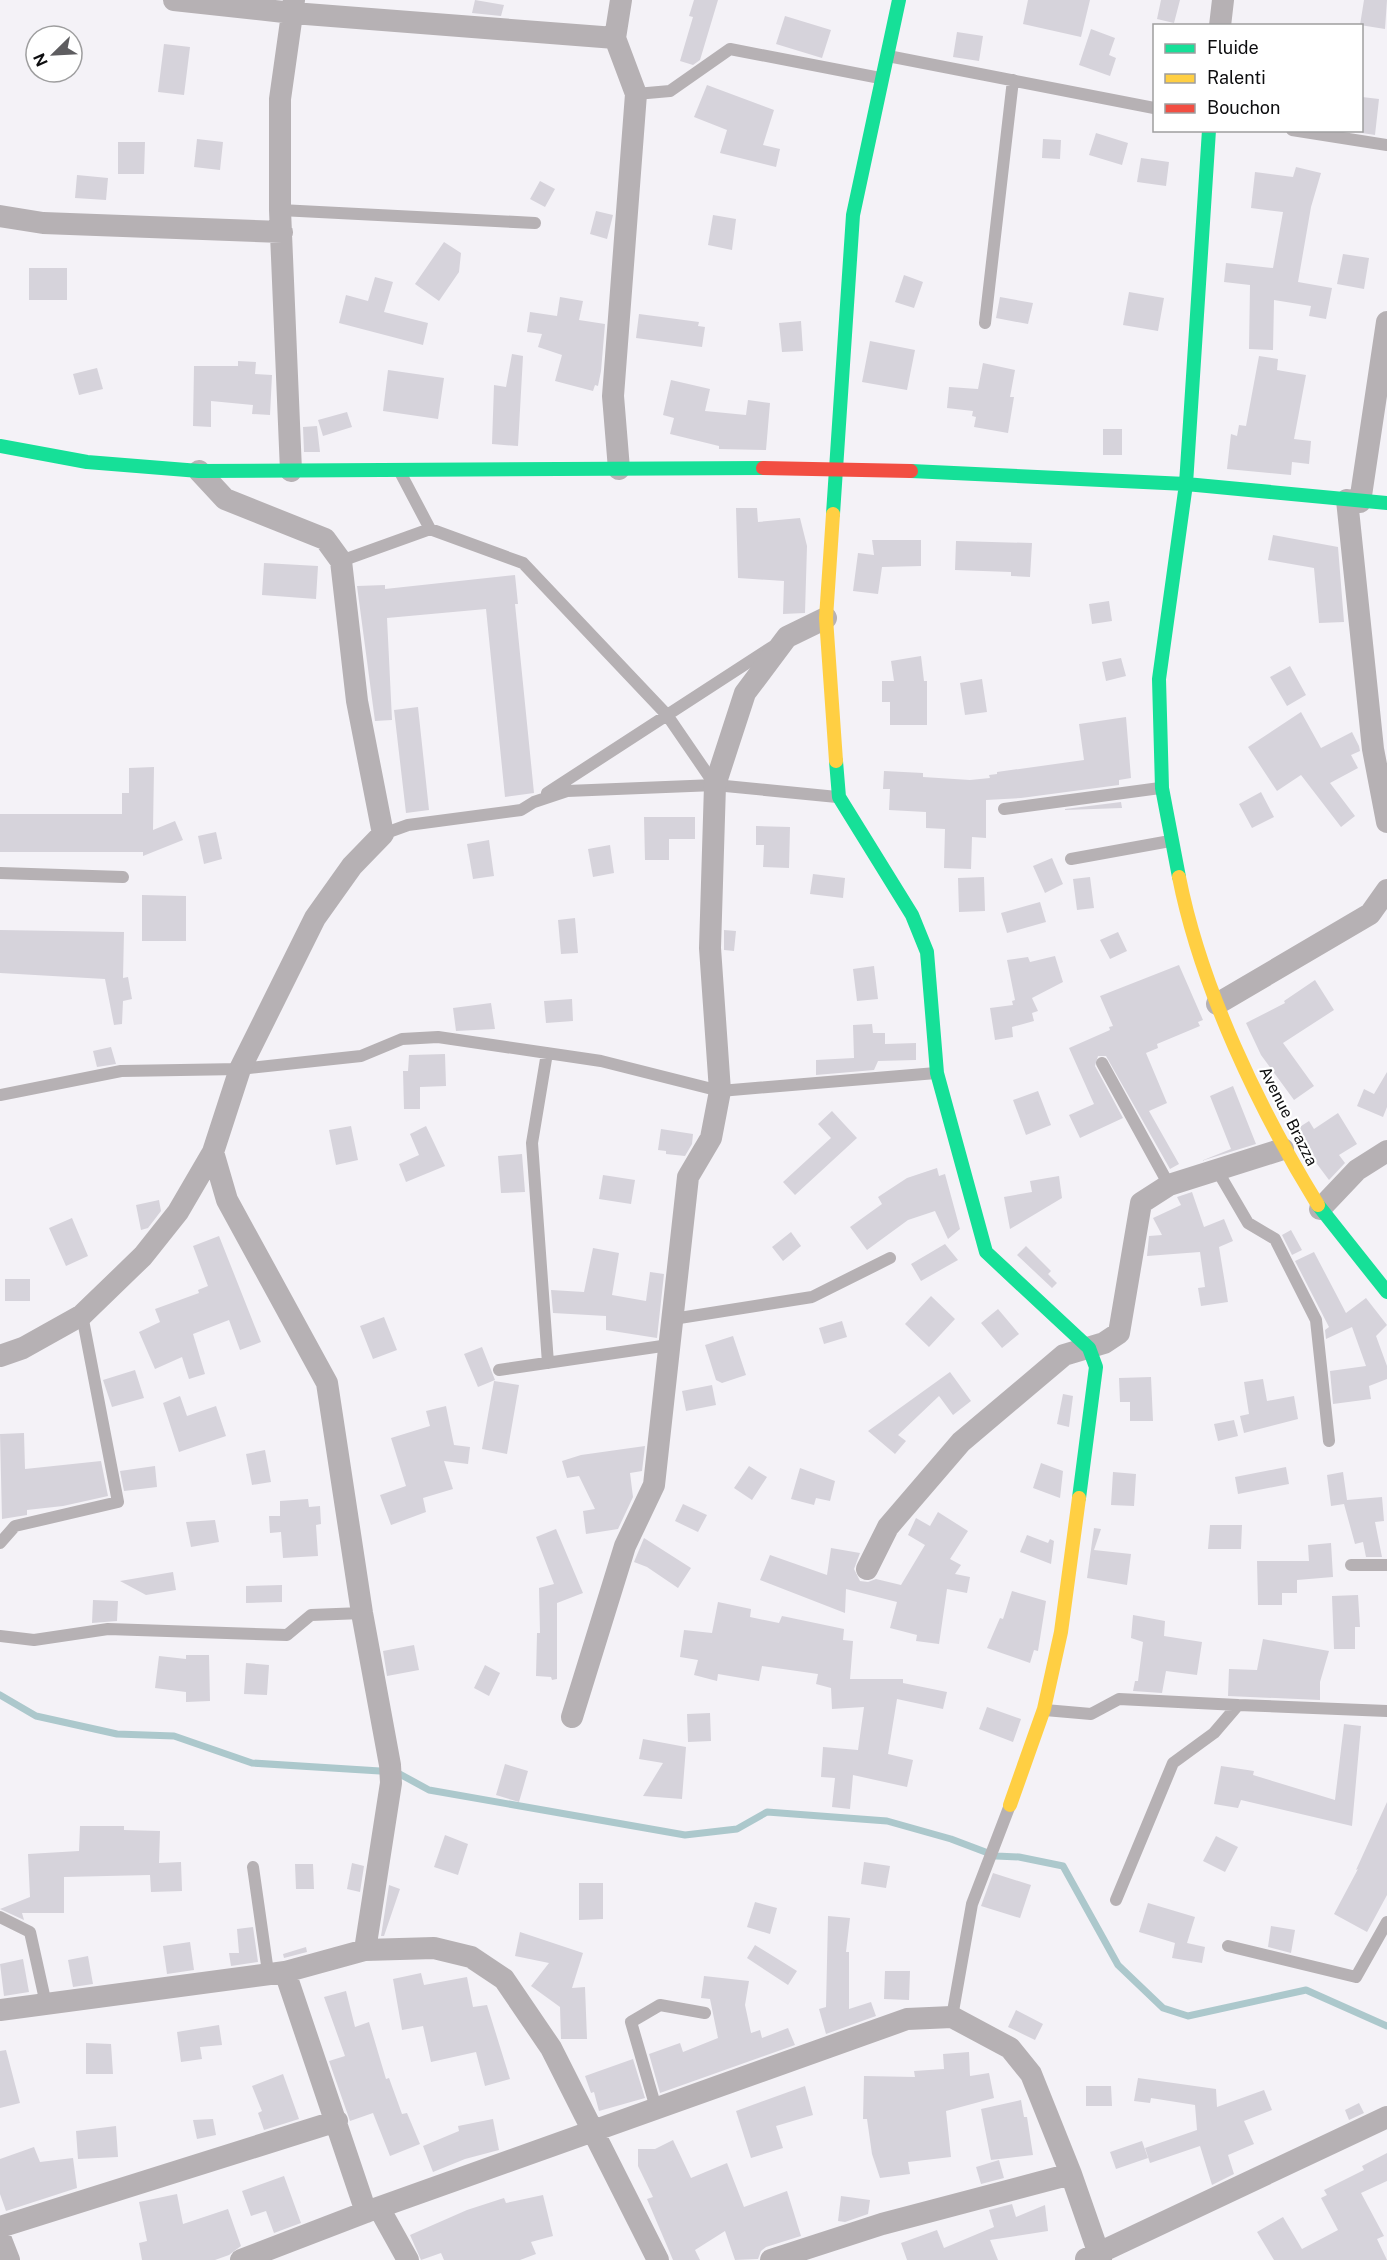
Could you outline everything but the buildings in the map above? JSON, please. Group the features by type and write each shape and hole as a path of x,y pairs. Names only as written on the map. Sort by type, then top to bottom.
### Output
{"street":[{"path":"174,0 293,6 615,38"},
{"path":"619,469 613,396 636,94 615,38 621,0"},
{"path":"899,0 853,215 826,618 839,797 912,915 927,952 937,1073 986,1252 1089,1348 1096,1367 1061,1632 1044,1709 1010,1805"},
{"path":"1220,24 1224,0"},
{"path":"291,471 281,221 280,99 293,6"},
{"name":"Avenue Brazza","path":"1209,132 1185,484 1159,679 1162,788 1183,895 1217,1004 1283,1149 1320,1209 1387,1292"},
{"path":"0,216 43,223 281,221"},
{"path":"1387,322 1353,501 1373,749 1387,822"},
{"path":"0,446 87,462 199,471 400,472 835,468 1185,484 1387,503"},
{"path":"0,1356 23,1348 82,1315 142,1256 171,1221 213,1152 240,1069 315,918 352,866 383,834 357,701 341,561 324,539 225,499 199,471"},
{"path":"572,1717 625,1546 654,1485 688,1177 711,1138 720,1091 710,948 715,785 745,693 787,637 826,618"},
{"path":"1217,1004 1370,914 1387,890"},
{"path":"867,1569 888,1527 961,1442 1064,1355 1104,1343 1119,1333 1141,1203 1169,1185 1283,1149"},
{"path":"1320,1209 1357,1170 1387,1151"},
{"path":"213,1152 227,1200 327,1383 362,1613 390,1774 365,1950"},
{"path":"0,2010 276,1972 365,1950 434,1948 471,1957 504,1979 550,2048 657,2260"},
{"path":"276,1972 373,2210 408,2260"},
{"path":"241,2260 593,2130 907,2019 952,2017 1010,2048 1031,2074 1071,2174 1095,2258 1385,2119"},
{"path":"0,2227 337,2121"},
{"path":"771,2260 882,2224 1071,2174"},
{"path":"0,2237 9,2260"}],"lane":[{"path":"636,94 670,91 730,49 882,78"},
{"path":"886,56 1153,108"},
{"path":"984,323 1013,80"},
{"path":"1305,132 1387,145"},
{"path":"281,221 535,223"},
{"path":"400,472 430,529"},
{"path":"341,561 430,529 523,563 667,715 715,785"},
{"path":"383,834 408,825 521,810 787,637"},
{"path":"534,802 567,792 715,785 839,797"},
{"path":"1004,809 1162,788"},
{"path":"1071,859 1172,840"},
{"path":"0,873 123,876"},
{"path":"0,1095 121,1071 240,1069 361,1056 402,1039 438,1037 601,1061 720,1091 937,1073"},
{"path":"547,1053 532,1143 548,1363"},
{"path":"1102,1063 1169,1185"},
{"path":"1217,1170 1248,1223 1275,1239 1316,1320 1329,1441"},
{"path":"673,1318 812,1297 890,1258"},
{"path":"0,1543 15,1526 118,1502 82,1315"},
{"path":"499,1370 669,1345"},
{"path":"1351,1565 1387,1565"},
{"path":"0,1636 34,1641 108,1629 287,1635 311,1615 362,1613"},
{"path":"1044,1709 1091,1714 1119,1699 1387,1711"},
{"path":"1116,1900 1173,1763 1214,1733 1238,1705"},
{"path":"952,2017 972,1905 1010,1805"},
{"path":"253,1867 276,1972"},
{"path":"0,1917 30,1932 46,2004"},
{"path":"1228,1946 1356,1977 1387,1922"},
{"path":"656,2108 631,2022 660,2005 705,2013"}],"waterway":[{"path":"0,1695 36,1716 117,1734 174,1736 252,1763 396,1772 429,1790 685,1835 737,1829 767,1812 887,1821 951,1839 996,1856 1019,1857 1063,1866 1118,1965 1163,2008 1188,2016 1306,1990 1387,2026"}],"traffic: fast":[{"path":"833,514 853,215 899,0"},
{"path":"1179,877 1162,788 1159,679 1186,484 1209,132"},
{"path":"0,446 87,462 199,471 763,468"},
{"path":"911,471 1186,484 1387,503"},
{"path":"836,761 839,797 912,915 927,952 937,1073 986,1252 1089,1348 1096,1367 1079,1498"},
{"path":"1318,1205 1387,1292"}],"traffic: slow":[{"path":"833,514 826,618 836,761"},
{"path":"1179,877 1202,962 1235,1047 1274,1129 1318,1205"},
{"path":"1010,1805 1044,1709 1061,1632 1079,1498"}],"traffic: jam":[{"path":"763,468 911,471"}]}
